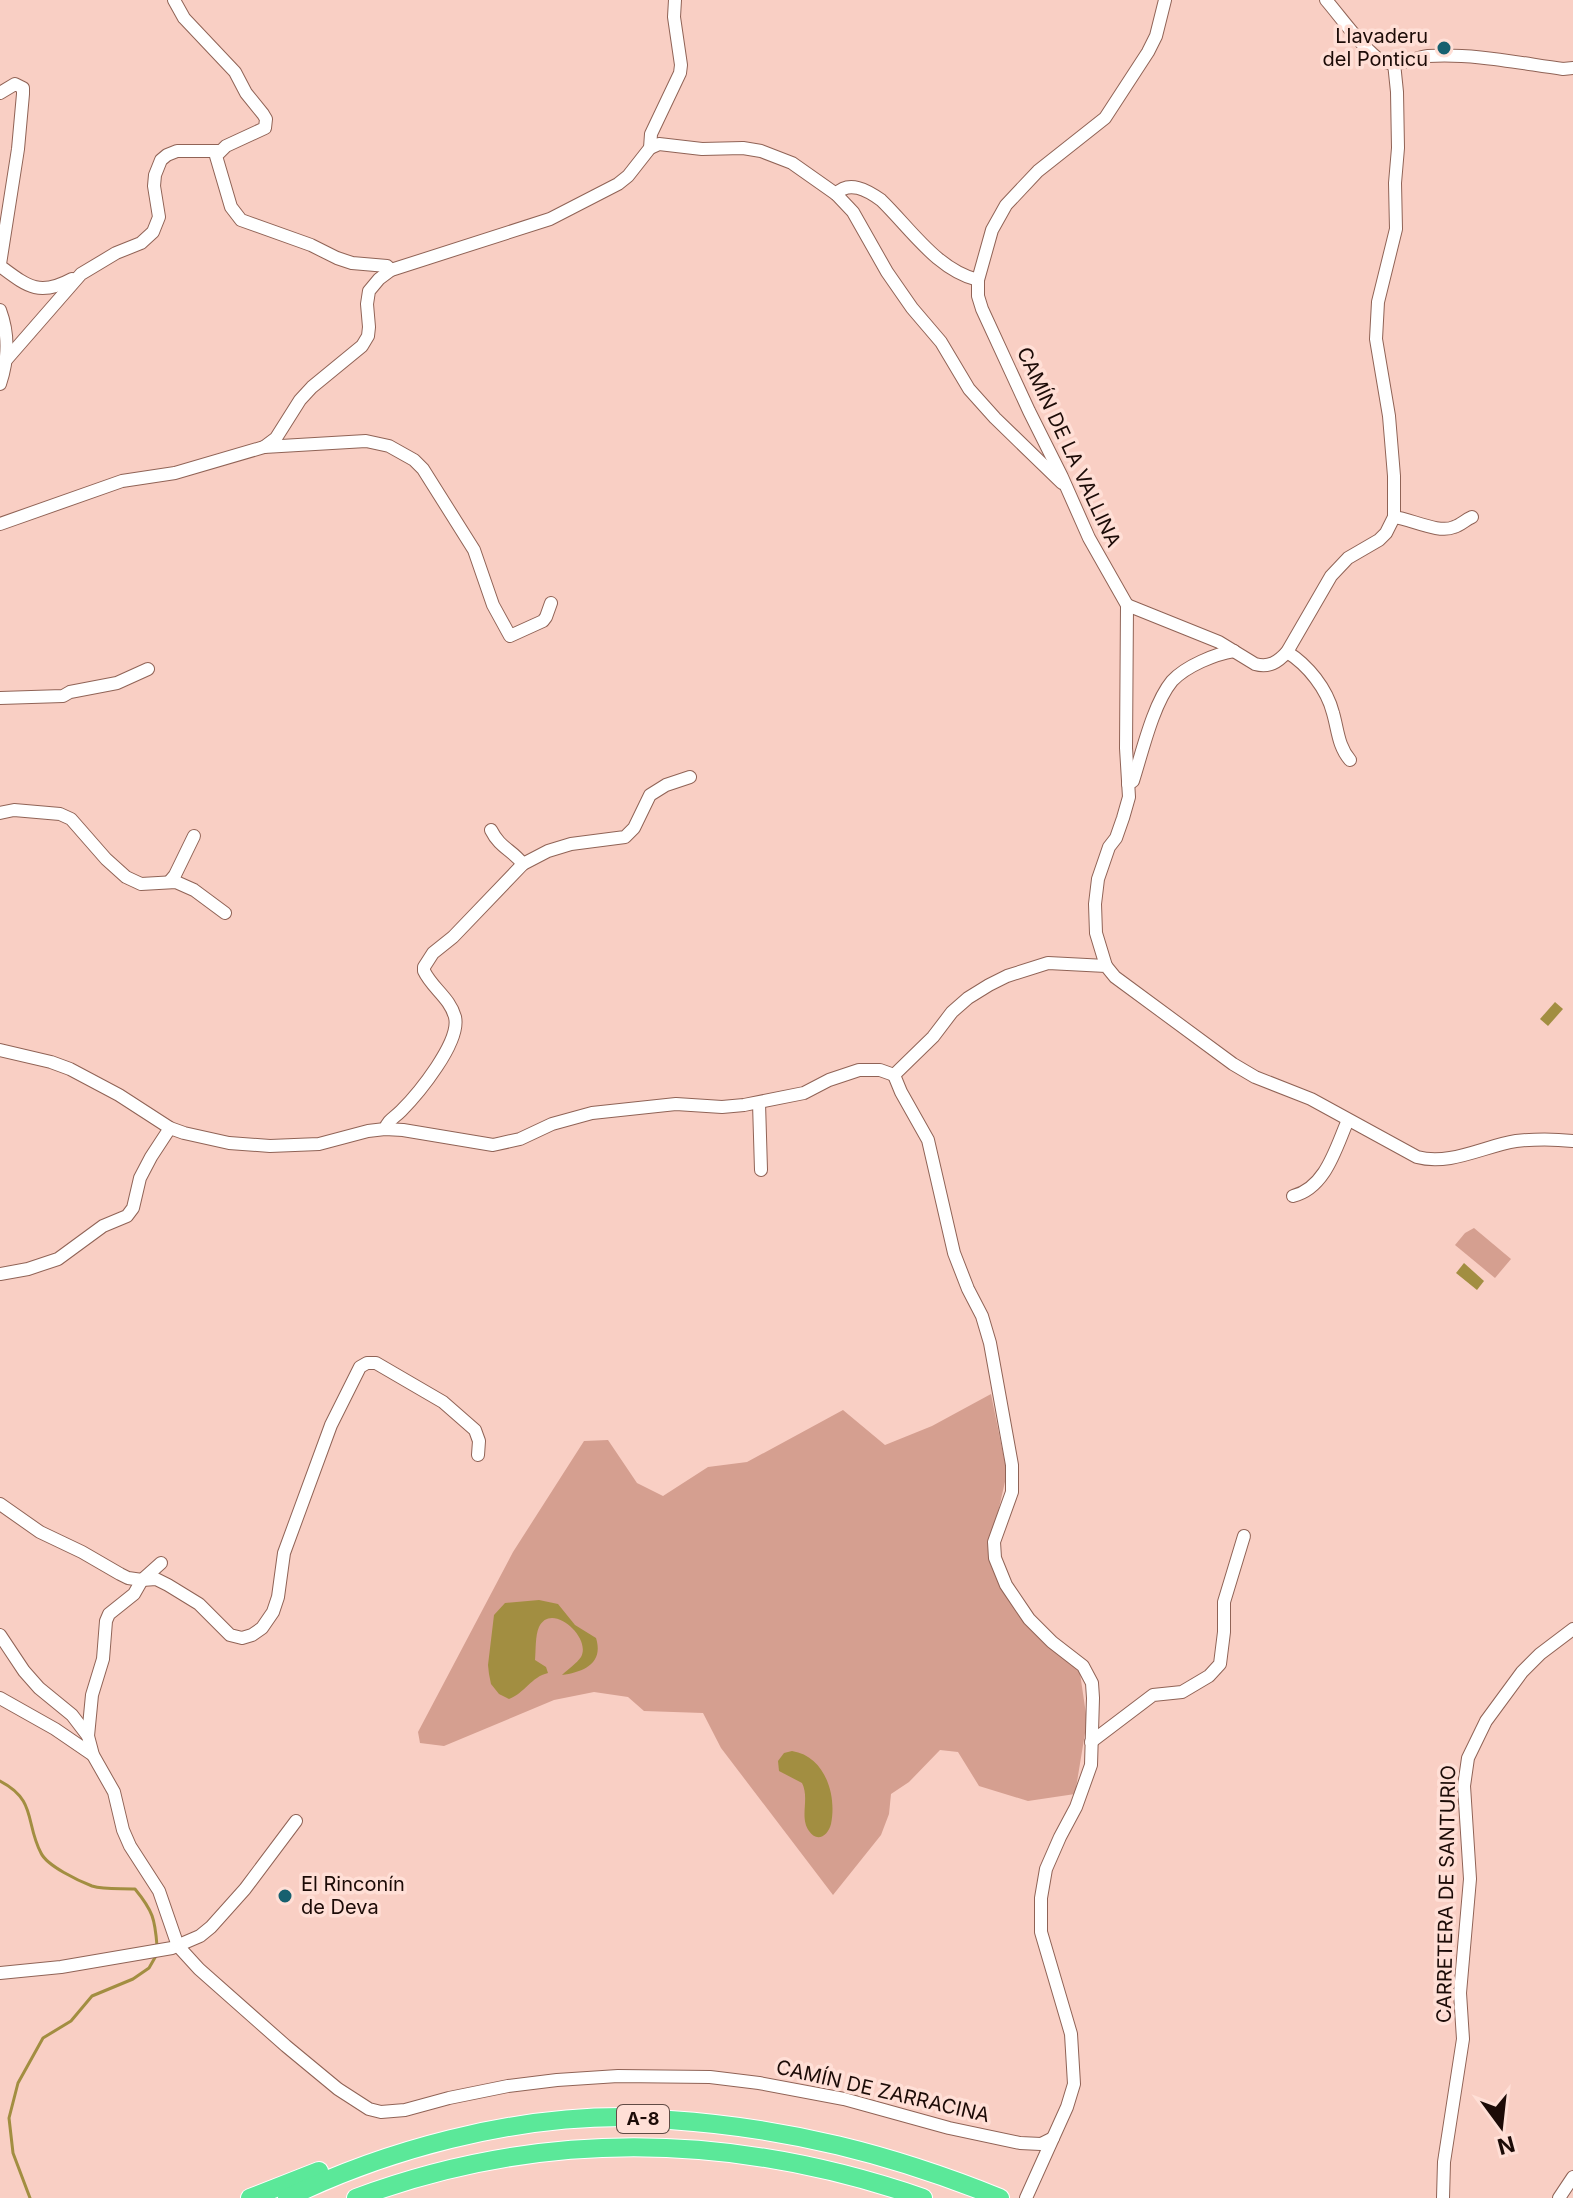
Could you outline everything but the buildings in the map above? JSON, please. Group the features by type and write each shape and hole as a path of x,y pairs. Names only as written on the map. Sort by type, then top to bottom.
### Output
{"highway":[{"name":"A-8","path":"287,2198 382,2160 449,2140 532,2123 622,2117 791,2134 879,2155 1000,2198"},
{"path":"250,2198 356,2158 413,2143 449,2140"},
{"name":"A-8","path":"356,2198 396,2183 475,2162 554,2150 627,2147 695,2149 761,2156 823,2168 923,2198"},
{"path":"385,2198 477,2171 581,2158 694,2155 823,2168"}],"street":[{"path":"0,93 15,84 23,88 18,149 0,265 27,285 41,290 64,283 116,253 141,243 153,232 159,217 155,175 161,160 177,151 219,151 265,128 266,119 235,72 184,18 174,0"},
{"path":"650,148 651,134 680,73 675,0"},
{"name":"CAMÍN DE LA VALLINA","path":"1127,605 1095,550 982,309 978,280 992,230 1006,205 1038,171 1105,118 1148,52 1156,36 1165,0"},
{"path":"1326,0 1381,60 1394,63 1434,56 1485,58 1573,68"},
{"path":"1394,63 1398,148 1396,229 1378,302 1376,339 1389,416 1394,517 1379,540 1348,558 1331,576 1280,660 1261,665 1219,642 1127,605 1126,748 1129,797 1098,879 1096,933 1106,966 1115,977 1233,1064 1255,1077 1311,1099 1404,1151 1427,1159 1441,1159 1517,1141 1573,1141"},
{"path":"264,447 276,438 312,387 362,346 368,336 369,291 391,270 550,219 618,184 650,148 659,144 702,149 743,148 761,151 792,163 836,194 853,212 887,272 941,342 969,389 1067,489"},
{"path":"219,151 217,163 228,200 241,220 311,245 337,258 352,263 387,266 391,270"},
{"path":"836,194 851,187 871,193 936,256 960,273 978,280"},
{"path":"6,360 81,274"},
{"path":"0,310 7,350 0,384"},
{"path":"0,524 122,481 175,473 264,447 366,441 389,446 414,460 423,469 474,550 493,605 510,636 543,621 551,603"},
{"path":"1394,517 1442,529 1453,528 1472,517"},
{"path":"1128,784 1133,781 1156,711 1172,682 1213,657 1234,651"},
{"path":"1287,652 1297,658 1325,691 1340,744 1350,760"},
{"path":"0,698 63,696 117,683 148,669"},
{"path":"385,1129 387,1122 400,1112 428,1078 447,1049 456,1027 451,1007 426,977 424,967 428,959 523,864 571,844 625,837 634,828 650,795 666,785 690,777"},
{"path":"0,813 14,810 60,814 71,819 126,877 141,884 170,881 194,890 225,913"},
{"path":"491,830 497,842 523,864"},
{"path":"170,881 194,836"},
{"path":"894,1075 933,1037 952,1012 989,985 1048,963 1106,966"},
{"path":"0,1050 70,1069 119,1095 170,1128 184,1133 229,1143 270,1146 319,1144 385,1129 493,1145 520,1139 552,1124 618,1109 692,1104 722,1107 759,1103 804,1093 859,1070 880,1070 894,1075 928,1140 954,1253 982,1316 990,1343 1012,1465 1012,1492 994,1542 995,1558 1006,1585 1029,1619 1083,1666 1092,1683 1091,1765 1083,1791 1046,1869 1041,1898 1041,1932 1071,2034 1074,2084 1067,2107 1026,2198"},
{"path":"759,1103 761,1170"},
{"path":"1293,1196 1305,1192 1320,1179 1348,1120"},
{"path":"0,1274 58,1259 103,1226 127,1216 133,1208 140,1178 170,1128"},
{"path":"0,1504 40,1532 120,1574 142,1580 156,1579 189,1597 230,1635 242,1638 262,1628 273,1612 284,1553 331,1425 360,1367 376,1363 443,1402 475,1430 479,1441 478,1455"},
{"path":"1091,1742 1153,1695 1182,1692 1209,1676 1220,1664 1224,1602 1244,1536"},
{"path":"161,1563 142,1580 134,1594 115,1608 106,1621 103,1659 92,1695 88,1736 93,1755 114,1792 130,1846 163,1898 173,1935 172,1947"},
{"name":"CARRETERA DE SANTURIO","path":"1443,2198 1444,2162 1463,2039 1460,1993 1470,1879 1464,1786 1468,1758 1486,1721 1522,1672 1573,1629"},
{"path":"0,1635 39,1688 72,1715 88,1736"},
{"path":"55,1729 92,1695"},
{"path":"0,1698 93,1755"},
{"path":"0,1973 61,1967 140,1953 172,1947 200,1936 263,1868 278,1842 296,1821"},
{"name":"CAMÍN DE ZARRACINA","path":"172,1947 338,2089 369,2109 381,2112 405,2110 508,2086 557,2080 618,2076 710,2077 844,2099 949,2128 1020,2143 1041,2144 1053,2138"},
{"path":"1020,2143 1042,2163"},
{"path":"1559,2198 1573,2177"}],"shaded area":[{"path":"1555,1002 1563,1009 1548,1026 1540,1019"},
{"path":"1474,1228 1511,1259 1495,1278 1455,1245"},
{"path":"1464,1263 1484,1281 1477,1290 1456,1273"},
{"path":"991,1394 1007,1473 988,1556 1024,1611 1080,1673 1087,1721 1075,1794 1028,1801 979,1786 958,1752 940,1750 909,1782 891,1794 889,1814 881,1835 833,1895 721,1748 703,1713 644,1711 628,1697 594,1692 554,1700 444,1746 420,1743 418,1732 513,1552 584,1441 608,1440 637,1483 663,1496 708,1467 747,1462 843,1410 885,1445 932,1426"},
{"path":"539,1600 558,1604 575,1625 596,1638 597,1654 584,1669 562,1675 581,1657 581,1640 569,1625 560,1620 545,1620 539,1627 536,1639 535,1660 546,1667 548,1673 509,1699 499,1694 491,1684 489,1674 494,1615 505,1603"},
{"path":"792,1751 813,1760 830,1789 831,1824 827,1832 819,1837 812,1835 806,1826 802,1783 779,1771 778,1761 784,1753"}],"waterway":[{"path":"0,1781 12,1788 25,1804 36,1842 50,1863 92,1886 135,1889 152,1916 157,1946"},
{"path":"30,2198 13,2153 9,2118 18,2083 43,2038 71,2021 92,1996 133,1979 149,1968 157,1954"}],"place":[{"name":"Llavaderu del Ponticu","path":"1444,48"},
{"name":"El Rinconín de Deva","path":"285,1896"}]}
